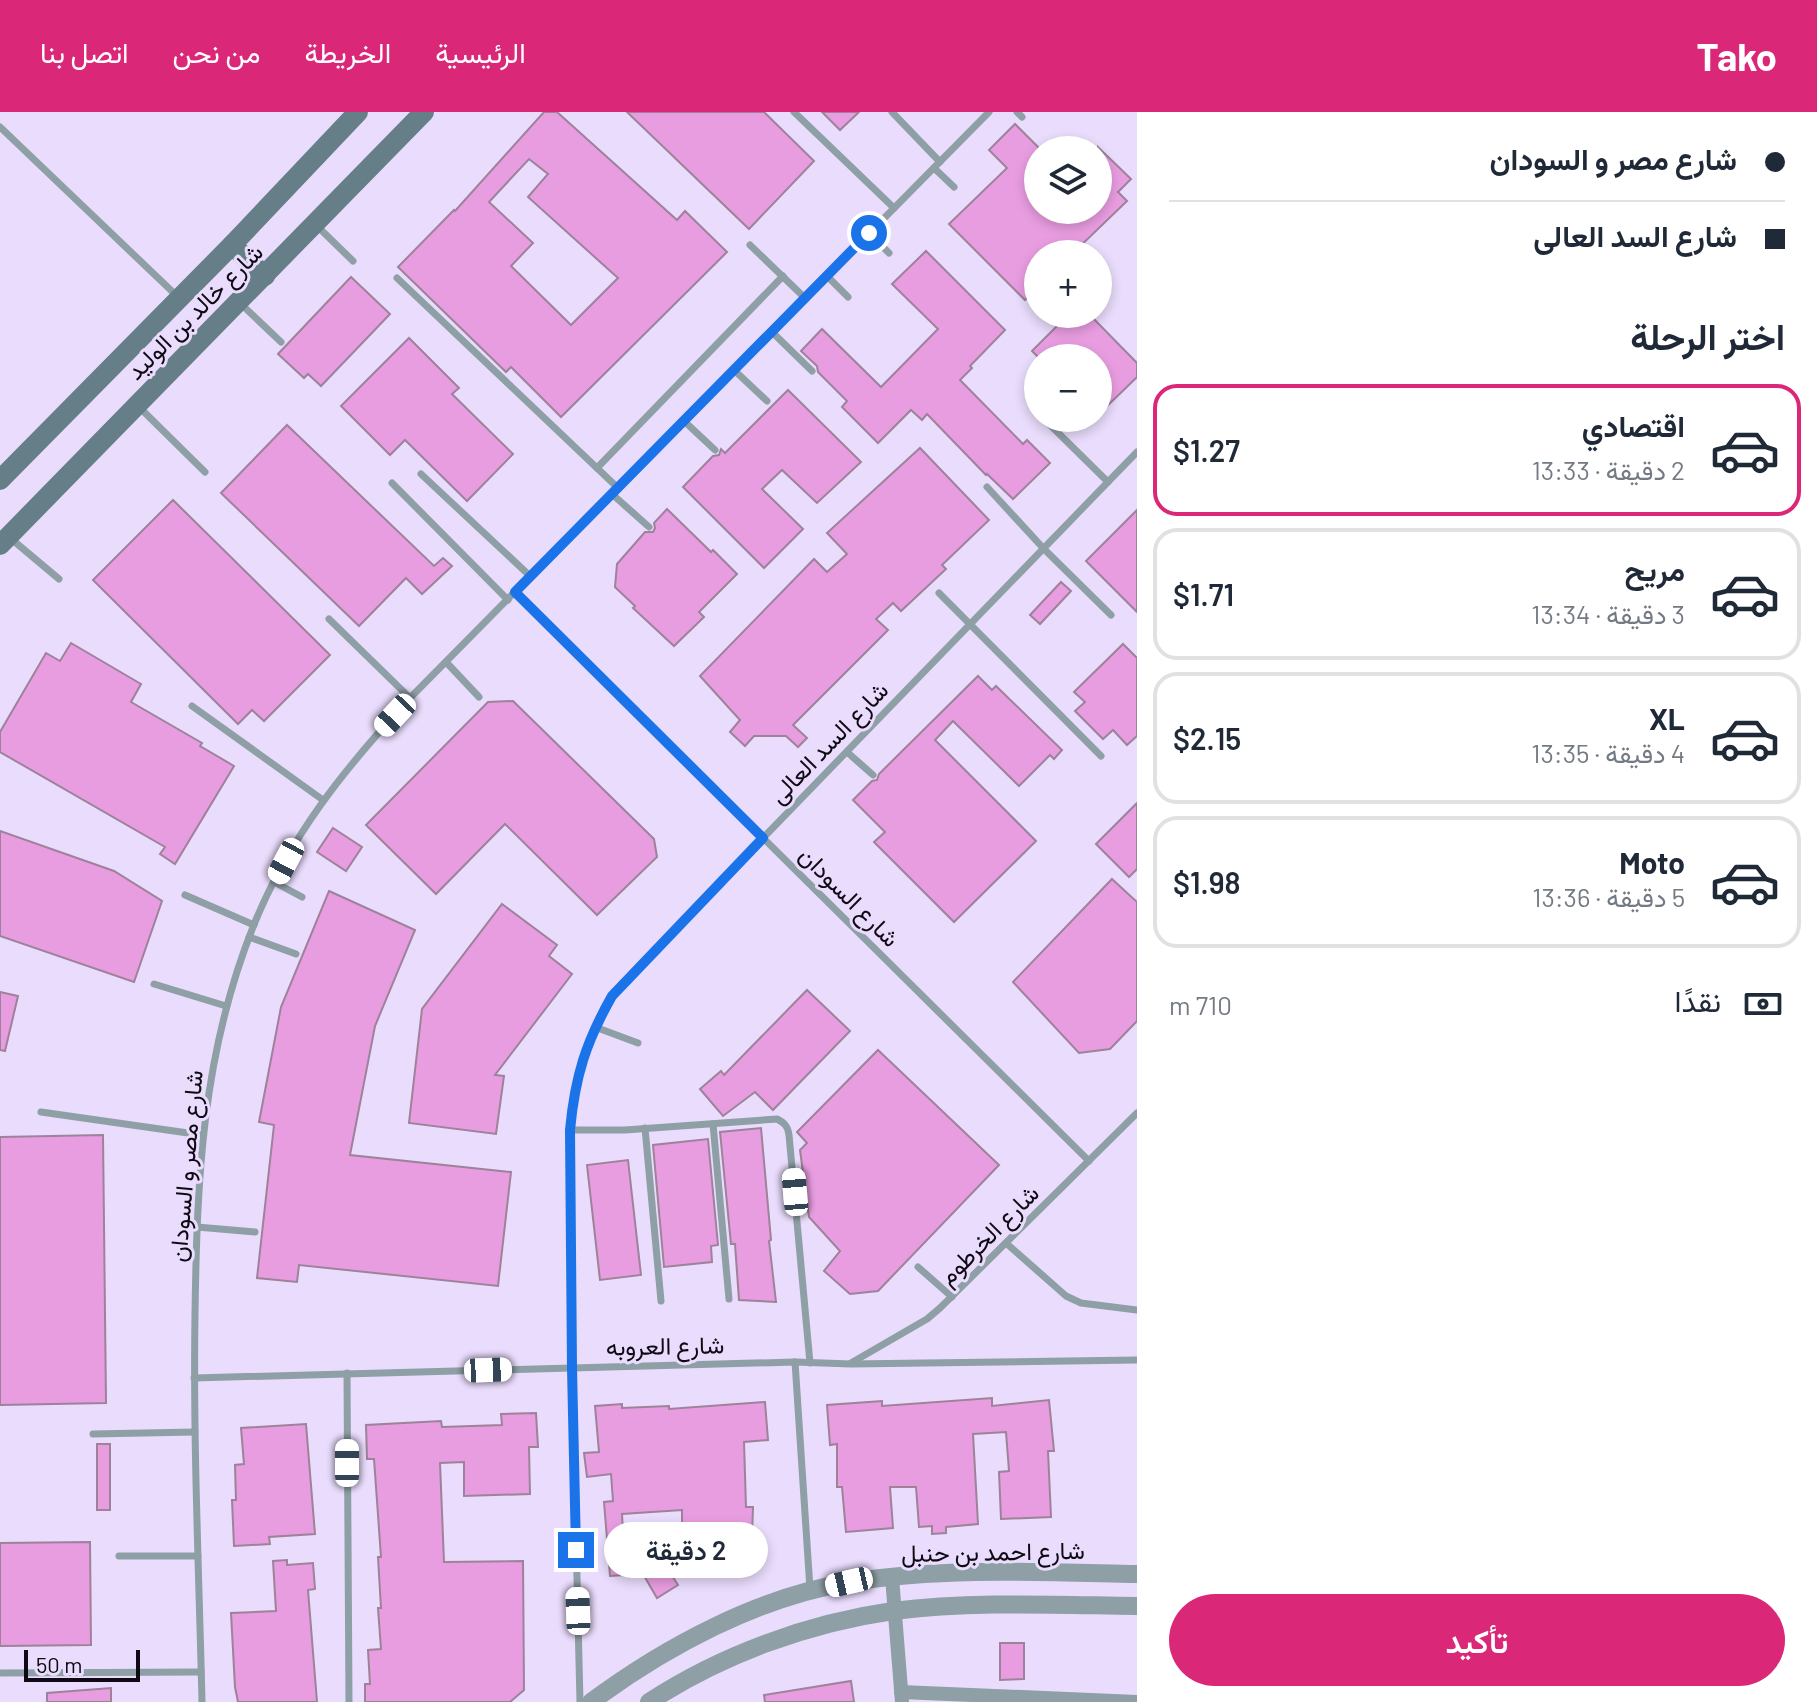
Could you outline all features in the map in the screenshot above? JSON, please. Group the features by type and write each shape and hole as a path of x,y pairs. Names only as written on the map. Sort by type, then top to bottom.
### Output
{"main road":[{"name":"شارع خالد بن الوليد","path":"0,480 180,299 358,112"},
{"name":"شارع خالد بن الوليد","path":"4,541 424,112"},
{"path":"232,245 265,276"}],"street":[{"name":"شارع احمد بن حنبل","path":"591,1702 651,1661 689,1640 728,1621 810,1591 849,1582 957,1573 1137,1574"},
{"path":"892,1577 902,1697 1137,1702"},
{"path":"649,1702 697,1674 778,1639 893,1611 957,1606 1137,1606"}],"lane":[{"path":"794,112 894,208"},
{"path":"892,112 954,187"},
{"name":"شارع مصر و السودان","path":"202,1702 194,1378 202,1135 212,1065 226,1006 249,937 274,882 323,800 364,747 989,112"},
{"path":"0,127 180,299"},
{"path":"315,225 353,261"},
{"path":"869,233 889,253"},
{"path":"750,245 805,298"},
{"path":"597,468 783,276"},
{"path":"827,276 848,297"},
{"path":"397,278 597,468 649,527"},
{"path":"239,302 281,342"},
{"path":"772,332 812,371"},
{"path":"734,370 767,401"},
{"path":"137,405 205,472"},
{"path":"684,421 715,450"},
{"path":"1057,432 1108,482"},
{"name":"شارع السد العالى","path":"580,1702 570,1130 573,1094 595,1027 612,996 1137,452"},
{"path":"421,474 530,576"},
{"path":"392,483 508,600"},
{"path":"987,487 1111,615"},
{"path":"4,541 59,579"},
{"name":"شارع السودان","path":"515,592 1089,1161"},
{"path":"939,593 1101,756"},
{"path":"329,619 410,698"},
{"path":"446,662 479,697"},
{"path":"192,706 323,800"},
{"path":"847,752 873,775"},
{"path":"274,882 302,897"},
{"path":"185,895 254,925"},
{"path":"249,937 296,954"},
{"path":"154,984 226,1006"},
{"path":"595,1027 638,1043"},
{"path":"41,1112 202,1135"},
{"name":"شارع الخرطوم","path":"851,1364 927,1319 1137,1113"},
{"path":"570,1130 777,1119 784,1123 789,1129 810,1363"},
{"path":"713,1124 729,1299"},
{"path":"645,1128 661,1301"},
{"path":"197,1227 255,1232"},
{"path":"1006,1243 1066,1296 1081,1303 1137,1310"},
{"path":"918,1267 952,1297"},
{"name":"شارع العروبه","path":"194,1378 795,1362 1137,1360"},
{"path":"795,1362 810,1591"},
{"path":"347,1373 349,1702"},
{"path":"93,1434 195,1432"},
{"path":"119,1556 198,1556"},
{"path":"0,1673 201,1672"}],"building":[{"path":"544,112 557,112 677,220 685,211 727,252 561,417 511,367 506,372 398,267 455,211","holes":["529,159 548,174 528,197 618,278 571,325 511,266 533,243 489,202"]},
{"path":"627,112 764,112 814,161 749,229"},
{"path":"822,112 859,112 840,130"},
{"path":"1015,124 1027,136 1024,136 1024,224 1103,224 1087,240 1024,240 1024,299 949,224 1007,168 989,150"},
{"path":"1112,161 1131,179 1118,192 1127,201 1112,215"},
{"path":"926,251 1005,330 960,380 1023,444 1027,440 1050,463 1013,499 927,414 922,420 911,410 878,443 842,407 847,401 801,351 822,329 881,387 938,329 892,284"},
{"path":"351,277 390,314 321,386 308,374 304,378 278,354"},
{"path":"1055,328 1103,328 1137,363 1137,377 1112,401 1112,344 1039,344"},
{"path":"409,338 459,388 452,394 513,454 467,501 405,440 390,455 341,406"},
{"path":"788,390 861,462 817,503 782,470 762,489 803,529 764,568 683,487 713,456 719,455 721,449 725,453"},
{"path":"287,425 434,566 443,558 452,566 422,594 406,578 359,626 221,493"},
{"path":"920,448 989,520 942,565 946,569 901,611 893,603 876,619 888,630 793,725 807,738 798,747 786,736 754,736 745,746 730,732 740,720 700,676 814,559 827,572 847,554 827,533"},
{"path":"173,500 330,655 264,721 252,710 238,724 93,580"},
{"path":"667,509 737,574 699,612 704,617 674,646 615,587 617,564 645,532 653,532 654,523"},
{"path":"1137,510 1137,612 1086,561"},
{"path":"1061,582 1071,591 1040,624 1030,615"},
{"path":"71,643 141,684 131,702 202,743 200,746 234,766 175,864 160,854 165,847 0,752 0,732 46,653 60,661"},
{"path":"1123,644 1137,658 1137,736 1127,745 1113,730 1103,739 1075,711 1085,702 1074,692"},
{"path":"978,676 992,690 996,686 1062,750 1054,759 1050,755 1019,786 953,721 935,740 1036,841 954,922 874,842 885,832 853,800 872,781 877,780 879,774"},
{"path":"513,701 654,839 657,857 597,915 505,824 436,894 366,825 488,702"},
{"path":"1137,803 1137,869 1129,877 1096,844"},
{"path":"333,828 362,847 346,871 317,852"},
{"path":"0,831 114,871 162,901 134,982 0,936"},
{"path":"1112,879 1137,902 1137,1021 1110,1049 1079,1053 1013,982"},
{"path":"329,891 415,930 375,1026 350,1155 511,1172 498,1286 299,1265 297,1282 257,1278 274,1125 259,1122 281,1007"},
{"path":"502,904 557,945 549,956 572,974 495,1075 504,1076 496,1134 409,1123 422,1009"},
{"path":"807,990 850,1031 773,1110 755,1092 723,1116 700,1089 721,1071 724,1075"},
{"path":"0,992 18,996 5,1051 0,1050"},
{"path":"878,1050 999,1165 878,1291 850,1294 824,1271 840,1251 809,1217 800,1150 807,1143 797,1132"},
{"path":"761,1128 776,1302 739,1300 720,1132"},
{"path":"103,1135 106,1403 0,1405 0,1137"},
{"path":"708,1139 718,1245 711,1246 712,1262 664,1267 653,1145"},
{"path":"628,1160 641,1275 600,1280 587,1165"},
{"path":"992,1398 992,1406 1049,1400 1054,1451 1048,1451 1051,1517 1001,1519 999,1472 1009,1471 1006,1432 973,1434 978,1524 946,1527 946,1533 932,1534 932,1526 919,1527 916,1487 890,1487 893,1528 846,1532 842,1487 837,1487 837,1444 830,1445 827,1405 882,1401 882,1406"},
{"path":"765,1402 768,1440 744,1442 746,1507 753,1507 752,1536 744,1536 744,1550 682,1550 682,1510 622,1514 624,1551 666,1548 667,1568 678,1585 657,1598 643,1574 610,1576 604,1502 613,1501 611,1474 587,1477 584,1453 599,1452 595,1406 622,1404 622,1408 669,1406 669,1409"},
{"path":"536,1413 538,1447 529,1447 530,1494 464,1496 464,1462 440,1463 444,1562 523,1561 524,1690 510,1702 365,1702 365,1684 370,1684 368,1650 381,1649 378,1557 381,1557 374,1459 367,1459 366,1425 441,1421 442,1427 502,1425 501,1414"},
{"path":"306,1424 315,1534 269,1537 270,1544 234,1546 232,1500 236,1500 235,1465 244,1464 241,1428"},
{"path":"97,1444 110,1444 110,1510 97,1510"},
{"path":"90,1542 91,1645 0,1646 0,1543"},
{"path":"287,1560 287,1565 313,1563 315,1589 308,1590 317,1702 238,1702 231,1613 276,1611 273,1561"},
{"path":"1000,1643 1024,1643 1024,1679 1000,1680"},
{"path":"851,1681 854,1702 765,1702 764,1695"},
{"path":"111,1688 111,1702 47,1702 47,1693"}],"route":[{"path":"576,1550 570,1130 573,1094 595,1027 612,996 763,838 515,592 869,233"}]}
